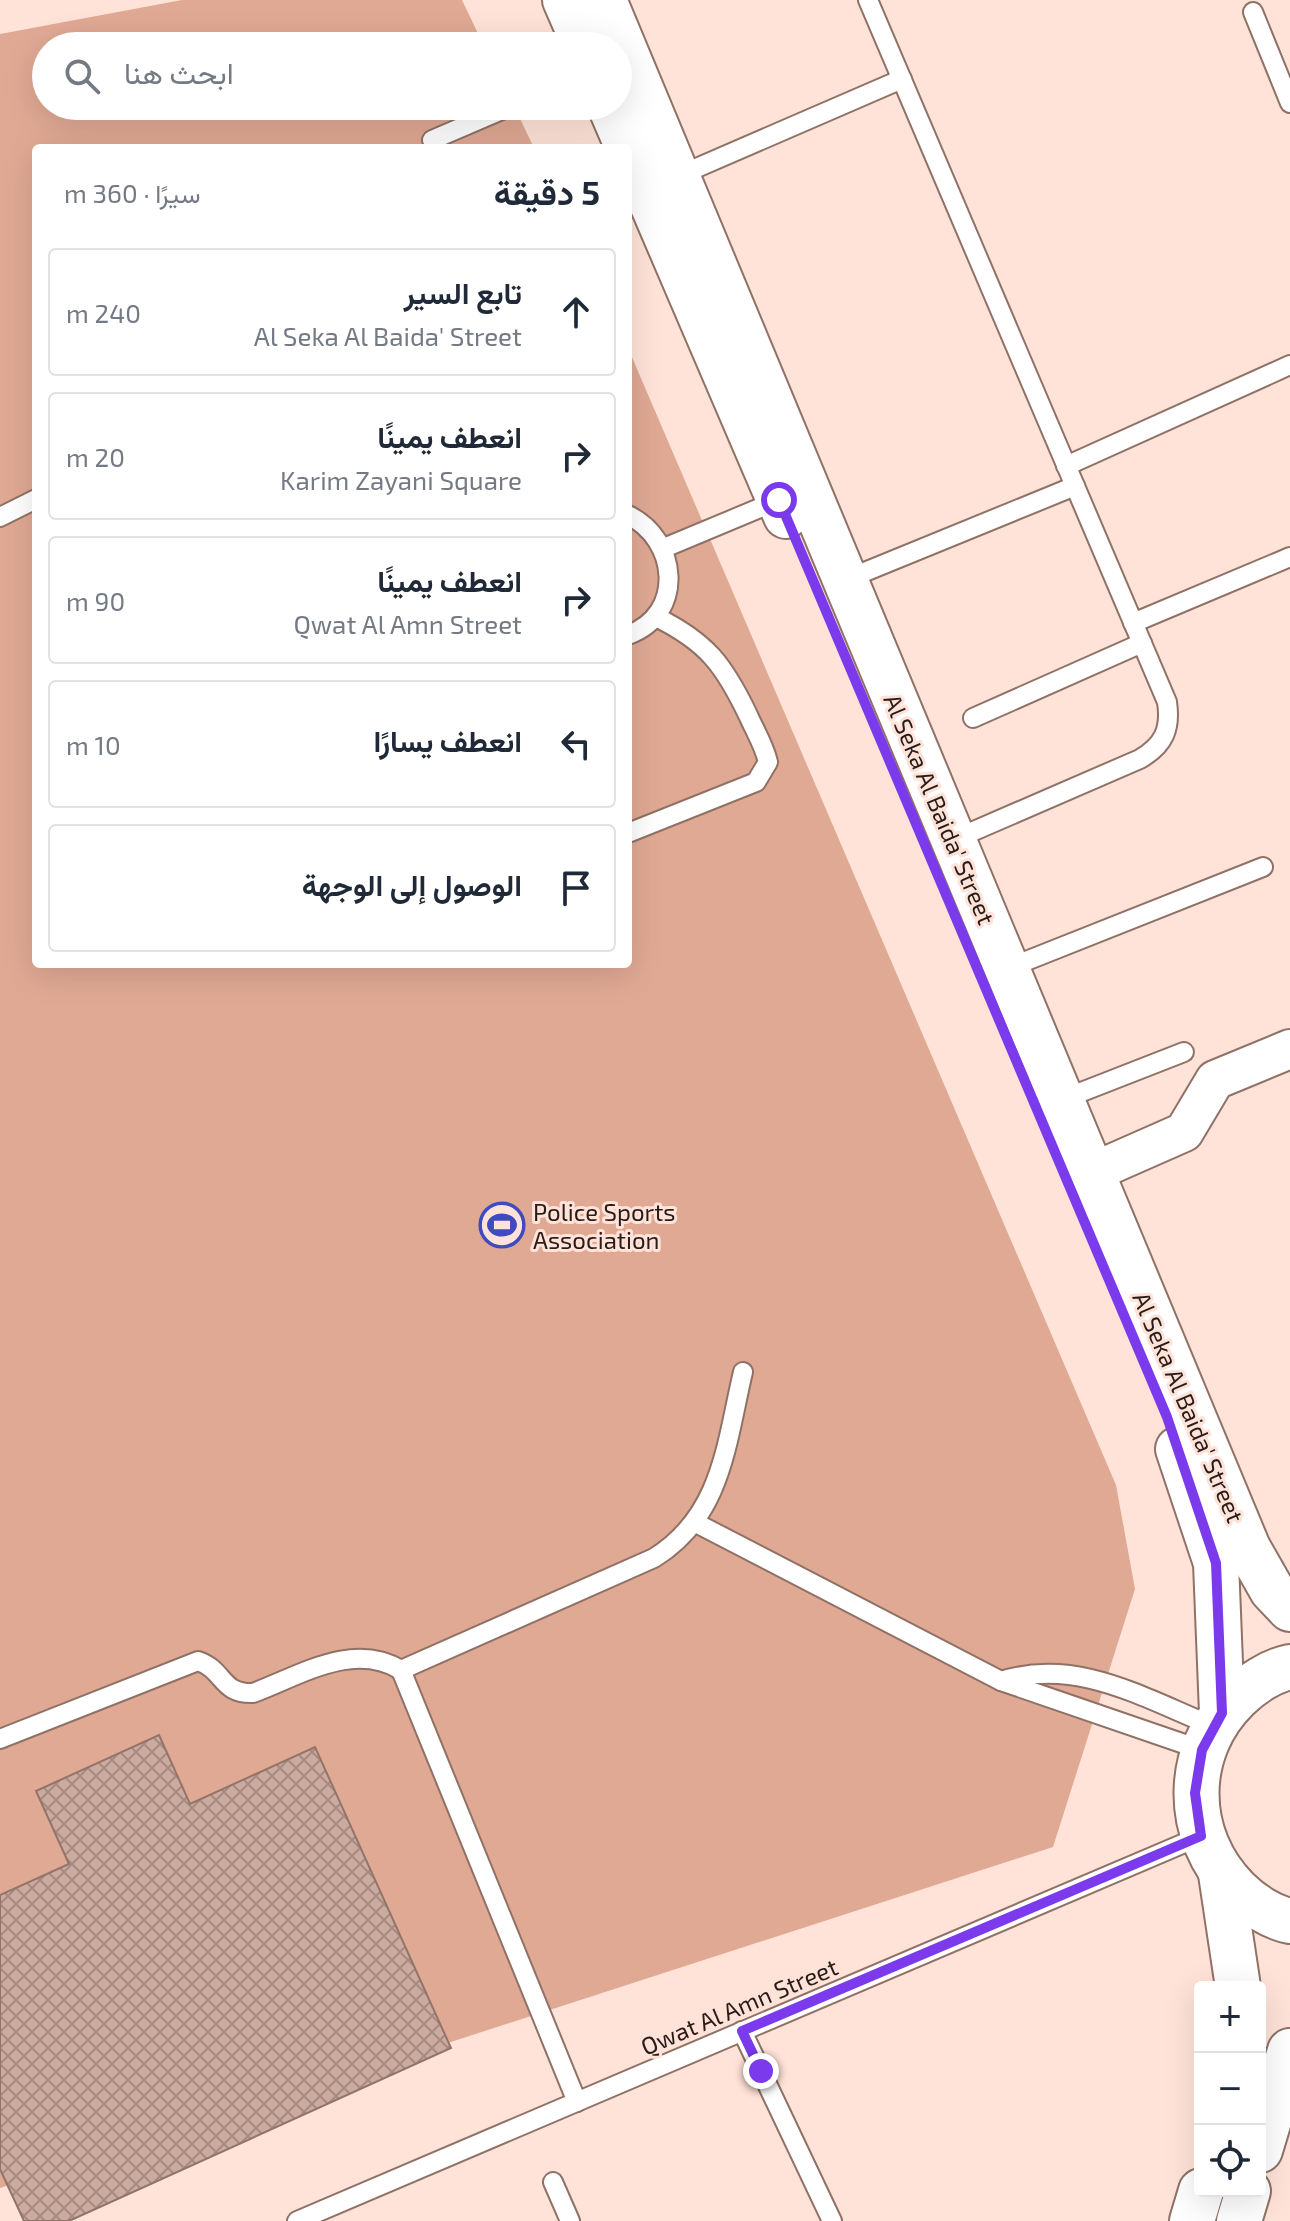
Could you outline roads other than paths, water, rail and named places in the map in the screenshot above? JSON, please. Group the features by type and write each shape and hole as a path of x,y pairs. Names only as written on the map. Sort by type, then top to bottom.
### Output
{"street":[{"path":"565,0 579,32"},
{"name":"Al Seka Al Baida' Street","path":"604,0 612,32"},
{"name":"Al Seka Al Baida' Street","path":"632,113 652,194 1167,1417 1216,1563 1212,1730 1195,1793 1201,1836 1221,1874"},
{"name":"Al Seka Al Baida' Street","path":"617,120 628,144"},
{"name":"Al Seka Al Baida' Street","path":"632,152 845,580 1248,1548 1272,1590 1290,1609"},
{"path":"1091,1173 1184,1132 1215,1080 1290,1049"},
{"path":"1212,1730 1249,1686 1290,1667"},
{"path":"1221,1874 1249,1901 1290,1921"},
{"path":"1221,1874 1237,1981"},
{"path":"1266,2130 1290,2051"},
{"path":"1192,2221 1199,2197"},
{"path":"1239,2221 1246,2197"}],"lane":[{"path":"868,0 1167,702 1169,719 1165,736 1155,750 953,840"},
{"path":"1253,12 1290,103"},
{"path":"652,194 902,79"},
{"path":"432,140 478,120"},
{"path":"1066,466 1290,365"},
{"path":"845,580 1075,486"},
{"path":"664,548 779,500"},
{"path":"0,517 32,501"},
{"path":"632,518 650,529 664,548 670,571 667,595 656,617 632,632"},
{"path":"1133,623 1290,557"},
{"path":"632,831 756,782 768,762 730,677 717,660 685,631 656,617"},
{"path":"973,718 1142,643"},
{"path":"1006,969 1263,867"},
{"path":"1061,1100 1184,1052"},
{"path":"401,1670 654,1558 678,1543 696,1523 714,1492 743,1372"},
{"path":"696,1523 1001,1681 1212,1730"},
{"path":"0,1739 198,1661 211,1665 227,1687 240,1694 253,1693 363,1656 384,1660 401,1670 577,2102"},
{"path":"1001,1681 1039,1672 1077,1674 1212,1730"},
{"name":"Qwat Al Amn Street","path":"297,2221 1201,1836"},
{"path":"742,2031 832,2221"},
{"path":"553,2182 570,2221"}],"place":[{"name":"Police Sports Association","path":"502,1225"}]}
